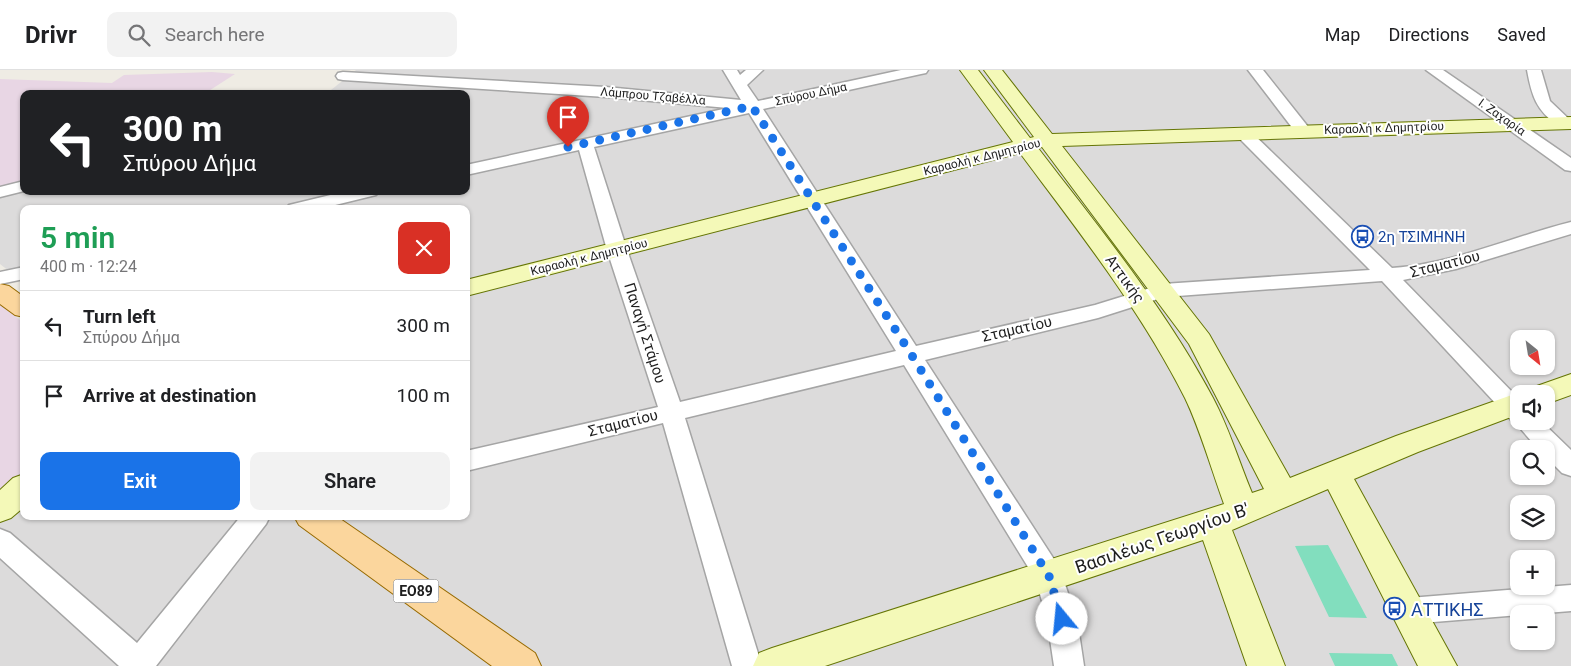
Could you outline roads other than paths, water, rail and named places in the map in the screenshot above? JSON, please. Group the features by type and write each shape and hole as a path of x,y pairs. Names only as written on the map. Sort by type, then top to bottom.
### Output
{"main road":[{"path":"0,292 20,306"},
{"name":"ΕΟ89","path":"316,520 522,666"}],"street":[{"path":"756,70 748,75 735,77 810,200 911,354 1049,576 1062,619 1069,666"},
{"name":"Σπύρου Δήμα","path":"470,169 921,70"},
{"name":"Αττικής","path":"969,70 1037,143"},
{"name":"Αττικής","path":"993,70 1037,143 1151,295 1200,340 1246,422 1283,496"},
{"path":"1254,70 1303,131"},
{"name":"Ι. Ζαχαρία","path":"1433,70 1514,124 1571,166"},
{"path":"1534,70 1541,103 1550,112 1568,123"},
{"name":"Λάμπρου Τζαβέλλα","path":"343,76 556,82 752,106"},
{"name":"Καραολή κ Δημητρίου","path":"470,287 1037,143 1243,133 1568,123"},
{"path":"1243,133 1386,274 1510,402"},
{"name":"Παναγή Στάμου","path":"585,143 617,250 671,412 748,666"},
{"path":"0,192 20,187"},
{"path":"320,205 364,198"},
{"name":"Σταματίου","path":"470,460 1098,310 1151,295 1386,274 1410,274 1449,265 1571,228"},
{"path":"0,278 20,273"},
{"name":"Αττικής","path":"1151,295 1173,351 1200,400 1266,666"},
{"path":"1555,390 1571,384"},
{"name":"Βασιλέως Γεωργίου Β'","path":"772,666 1228,517 1283,496 1335,472 1510,414"},
{"path":"1537,430 1571,466"},
{"path":"1335,472 1438,666"},
{"path":"0,509 20,491"},
{"path":"0,541 138,665 254,520"},
{"path":"1410,611 1571,598"}],"place":[{"name":"2η ΤΣΙΜΗΝΗ","path":"1362,237"},
{"name":"ΑΤΤΙΚΗΣ","path":"1395,609"}]}
